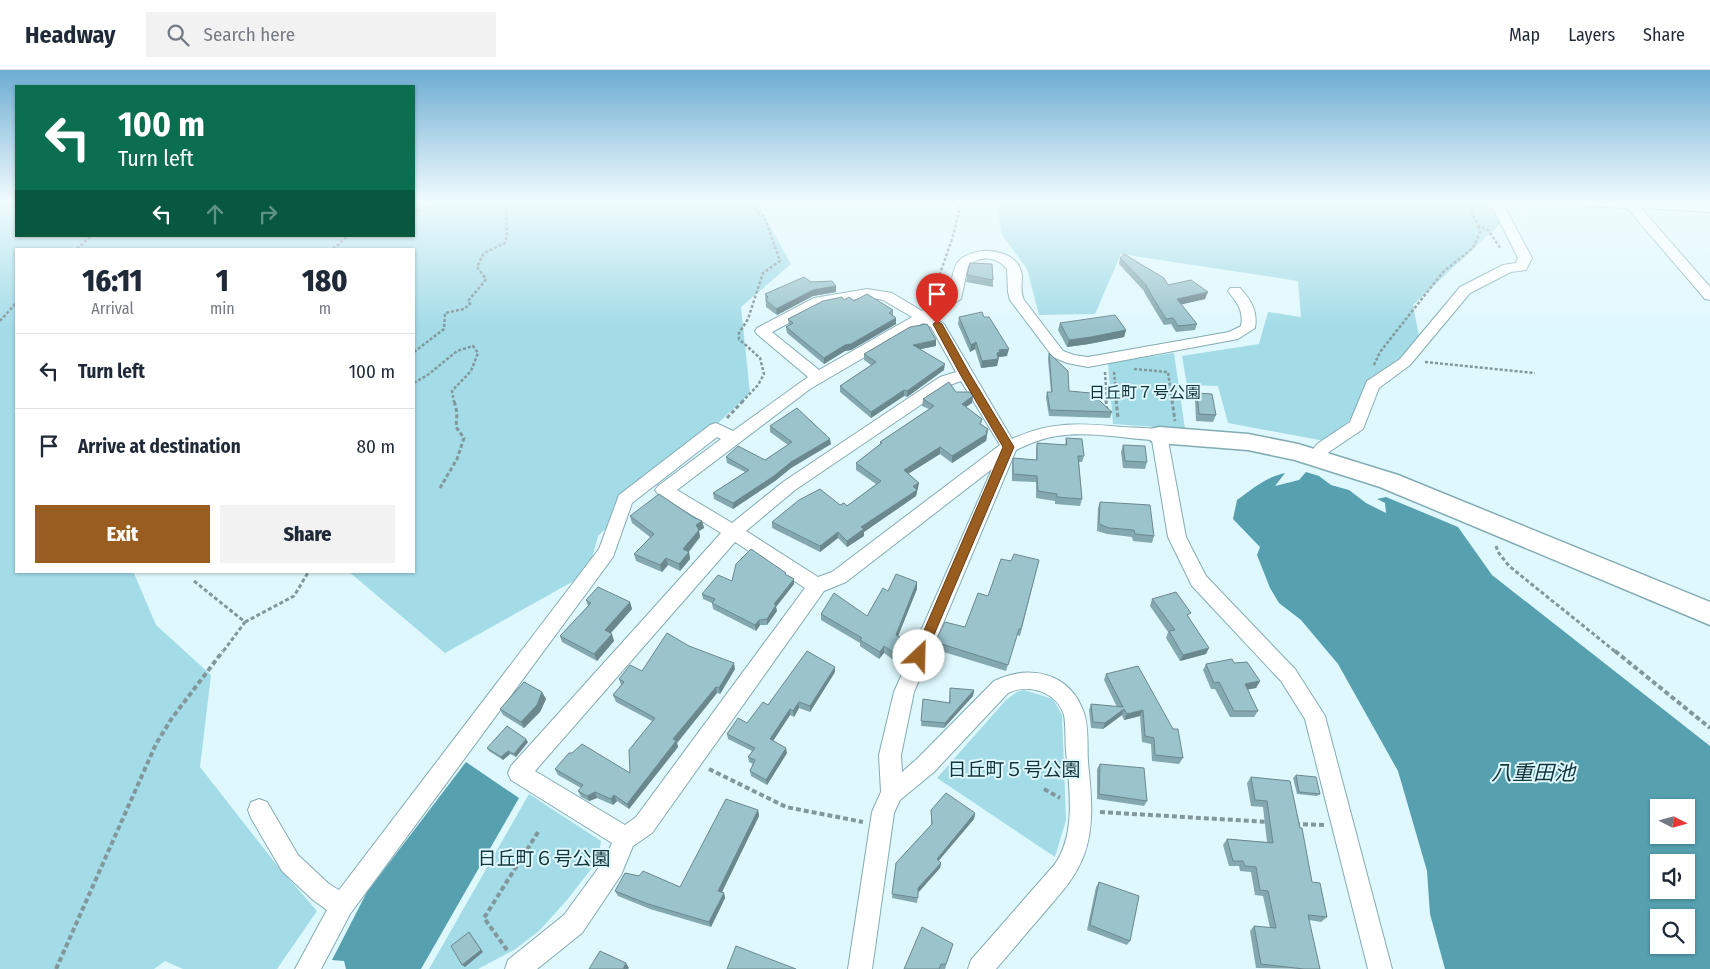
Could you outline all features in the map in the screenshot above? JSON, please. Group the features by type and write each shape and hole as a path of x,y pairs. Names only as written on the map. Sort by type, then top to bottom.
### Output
{"street":[{"path":"1315,458 1323,448 1357,425 1372,385 1404,362 1466,290 1508,268 1521,267 1525,258 1518,244"},
{"path":"1665,244 1710,296"},
{"path":"817,586 734,532 664,490 818,377 954,299 957,295 961,265 974,256 997,256 1013,267 1015,272 1015,297 1054,351 1065,358 1080,361 1109,363 1242,333 1248,328 1249,314 1243,299 1235,291"},
{"path":"818,377 762,331 819,301 867,293 887,296 910,311 924,316 937,324 1009,447"},
{"path":"625,838 519,773 734,532 789,486 945,381 965,374"},
{"path":"307,969 342,906 607,552 625,500 716,429 733,438"},
{"path":"518,968 573,924 613,867 625,838 644,825 817,586 839,577 1009,447 1045,432 1068,429 1126,432 1168,430 1248,442 1298,452 1389,482 1710,614"},
{"path":"1168,430 1177,537 1199,581 1288,675 1315,716 1380,969"},
{"path":"892,793 890,755 904,692 1009,447"},
{"path":"860,969 883,812 892,793 926,765 1001,687 1008,682 1020,679 1036,680 1048,685 1065,697 1074,712 1081,811 1078,836 1066,868 980,969"},
{"path":"259,810 290,863 321,892 342,906"}],"path":[{"path":"415,351 444,329 445,313 464,308 470,304 468,301 483,286 486,279 478,266 480,259 486,251 503,244"},
{"path":"940,307 932,294 950,244"},
{"path":"1372,385 1368,375 1380,352 1443,272 1473,248 1475,244"},
{"path":"1497,244 1509,261 1508,268"},
{"path":"0,320 15,304"},
{"path":"415,382 430,374 457,351 473,346 478,353 471,371 452,391 457,413 456,428 464,438 457,459 440,488"},
{"path":"1404,362 1418,361 1535,373"},
{"path":"1109,363 1109,431"},
{"path":"1109,363 1118,420 1125,420 1126,432"},
{"path":"1132,369 1168,372 1168,430"},
{"path":"1495,525 1494,539 1498,552 1509,566 1710,728"},
{"path":"56,969 156,744 172,718 245,622 294,596 308,573"},
{"path":"194,582 245,622"},
{"path":"690,760 786,807 881,826"},
{"path":"1081,811 1274,822"},
{"path":"1294,824 1342,826"},
{"path":"518,968 484,918 538,832"}],"green space":[{"path":"0,244 780,244 791,264 741,307 750,393 598,536 588,573 445,653 350,573 415,573 415,248 15,248 15,573 134,573 156,625 211,675 200,767 276,864 317,911 277,969 183,969 165,961 154,969 0,969"},
{"path":"1009,244 1478,244 1413,305 1420,341 1330,442 1228,423 1218,386 1187,385 1182,356 1259,344 1268,312 1301,317 1298,281 1121,254 1095,314 1039,315 1027,269"},
{"name":"日丘町７号公園","path":"1174,353 1185,429 1113,424 1108,363"},
{"name":"日丘町５号公園","path":"1024,690 1053,699 1062,715 1066,820 1055,857 937,778 1006,700 1017,692"},
{"name":"日丘町６号公園","path":"529,794 601,841 598,860 567,900 539,931 514,950 478,969 429,969"}],"water":[{"name":"八重田池","path":"1306,472 1319,476 1331,485 1349,490 1366,503 1386,513 1385,503 1377,499 1386,497 1458,527 1492,575 1710,746 1710,969 1445,969 1430,914 1427,871 1398,771 1338,664 1301,620 1279,603 1270,588 1257,555 1260,547 1233,519 1237,500 1272,477 1285,473 1275,486 1299,480"},
{"path":"466,762 519,798 421,969 346,969 344,961 332,960 367,892"}],"building":[{"path":"1124,254 1164,278 1168,285 1191,280 1208,292 1177,299 1197,324 1178,326 1173,318 1166,319 1147,286 1120,258"},
{"path":"970,263 992,264 993,280 967,275"},
{"path":"804,277 811,282 832,281 836,286 813,290 776,309 766,300 768,297 765,294"},
{"path":"867,294 893,310 889,313 896,318 824,358 786,327 793,323 788,319 823,301 842,297 844,300 849,297 854,301"},
{"path":"982,312 984,317 989,317 1009,349 999,350 1000,352 997,353 998,359 982,361 976,342 971,345 959,317"},
{"path":"1115,315 1126,330 1069,340 1060,323"},
{"path":"927,324 936,340 913,345 945,364 907,391 904,390 871,412 840,386 876,362 864,354 910,327"},
{"path":"1049,353 1068,371 1069,391 1091,393 1112,412 1050,410 1047,392 1052,392"},
{"path":"949,382 956,392 970,392 973,396 962,404 982,419 980,424 988,429 987,434 952,456 940,447 904,470 919,483 913,486 917,490 861,527 864,529 847,541 838,532 820,546 772,522 799,500 820,489 840,505 844,503 847,506 881,481 856,463 882,443 880,442 934,406 923,399"},
{"path":"1197,393 1212,394 1216,415 1199,414"},
{"path":"797,408 830,439 791,462 774,476 733,503 713,493 749,470 726,457 738,446 765,460 792,442 770,426"},
{"path":"1066,438 1082,439 1084,456 1078,456 1082,499 1057,497 1057,494 1038,491 1037,476 1013,474 1013,458 1037,460 1037,443 1067,445"},
{"path":"1123,445 1145,446 1147,462 1125,461"},
{"path":"659,494 702,521 696,525 699,530 683,549 689,552 679,564 666,558 660,565 634,554 654,534 630,516"},
{"path":"1100,502 1150,505 1154,536 1135,534 1134,530 1109,528 1099,524"},
{"path":"751,549 794,579 774,604 776,605 767,619 759,620 755,625 712,603 715,599 702,594 718,575 732,581 736,564"},
{"path":"1014,554 1039,560 1021,629 1019,629 1008,665 935,642 945,622 965,627 978,593 988,596 1001,559 1011,561"},
{"path":"896,574 917,582 896,635 907,641 896,654 884,646 880,652 860,640 862,638 821,614 834,593 867,616 883,588 888,591"},
{"path":"598,587 630,602 605,630 612,634 594,654 560,636 591,603 586,600"},
{"path":"1176,592 1191,613 1187,615 1209,648 1183,655 1169,631 1175,630 1152,599"},
{"path":"667,633 689,646 734,663 719,688 716,687 673,739 676,741 627,804 614,795 611,799 595,792 587,796 578,791 583,785 555,769 569,753 572,753 582,744 630,773 629,750 655,718 613,695 624,682 619,679 630,665 642,671"},
{"path":"807,651 835,667 810,706 799,702 793,711 790,709 770,739 786,748 766,780 750,771 755,760 748,757 755,748 727,734 738,718 747,723 763,702 768,705"},
{"path":"1232,659 1234,663 1247,662 1260,681 1245,684 1258,711 1234,711 1219,682 1214,683 1206,664"},
{"path":"1138,666 1173,729 1178,729 1183,758 1155,755 1154,738 1145,736 1143,710 1127,714 1124,709 1105,723 1093,722 1091,704 1123,707 1106,674"},
{"path":"524,682 542,692 537,705 521,722 500,709"},
{"path":"950,688 974,690 945,723 921,721 923,699 950,703"},
{"path":"507,726 526,739 514,754 508,751 501,757 487,748"},
{"path":"1100,764 1144,768 1147,801 1099,794"},
{"path":"1296,775 1316,777 1320,794 1299,792"},
{"path":"1251,777 1290,781 1300,828 1302,828 1312,882 1320,883 1327,917 1308,915 1320,969 1261,964 1254,926 1276,928 1268,891 1260,890 1256,867 1245,866 1243,861 1233,861 1227,839 1273,843 1267,801 1255,800"},
{"path":"946,793 975,813 937,859 941,863 918,888 918,898 892,894 896,863 932,824 931,810"},
{"path":"726,799 758,810 718,891 724,893 709,922 648,904 615,891 625,873 639,876 643,871 680,887"},
{"path":"1099,882 1139,896 1130,941 1090,925"},
{"path":"922,927 953,944 946,964 941,964 939,969 904,969"},
{"path":"469,932 481,950 462,965 451,946"},
{"path":"736,946 796,969 727,969"},
{"path":"600,951 626,963 623,969 589,969"}],"route":[{"path":"919,656 1009,447 937,324"}]}
